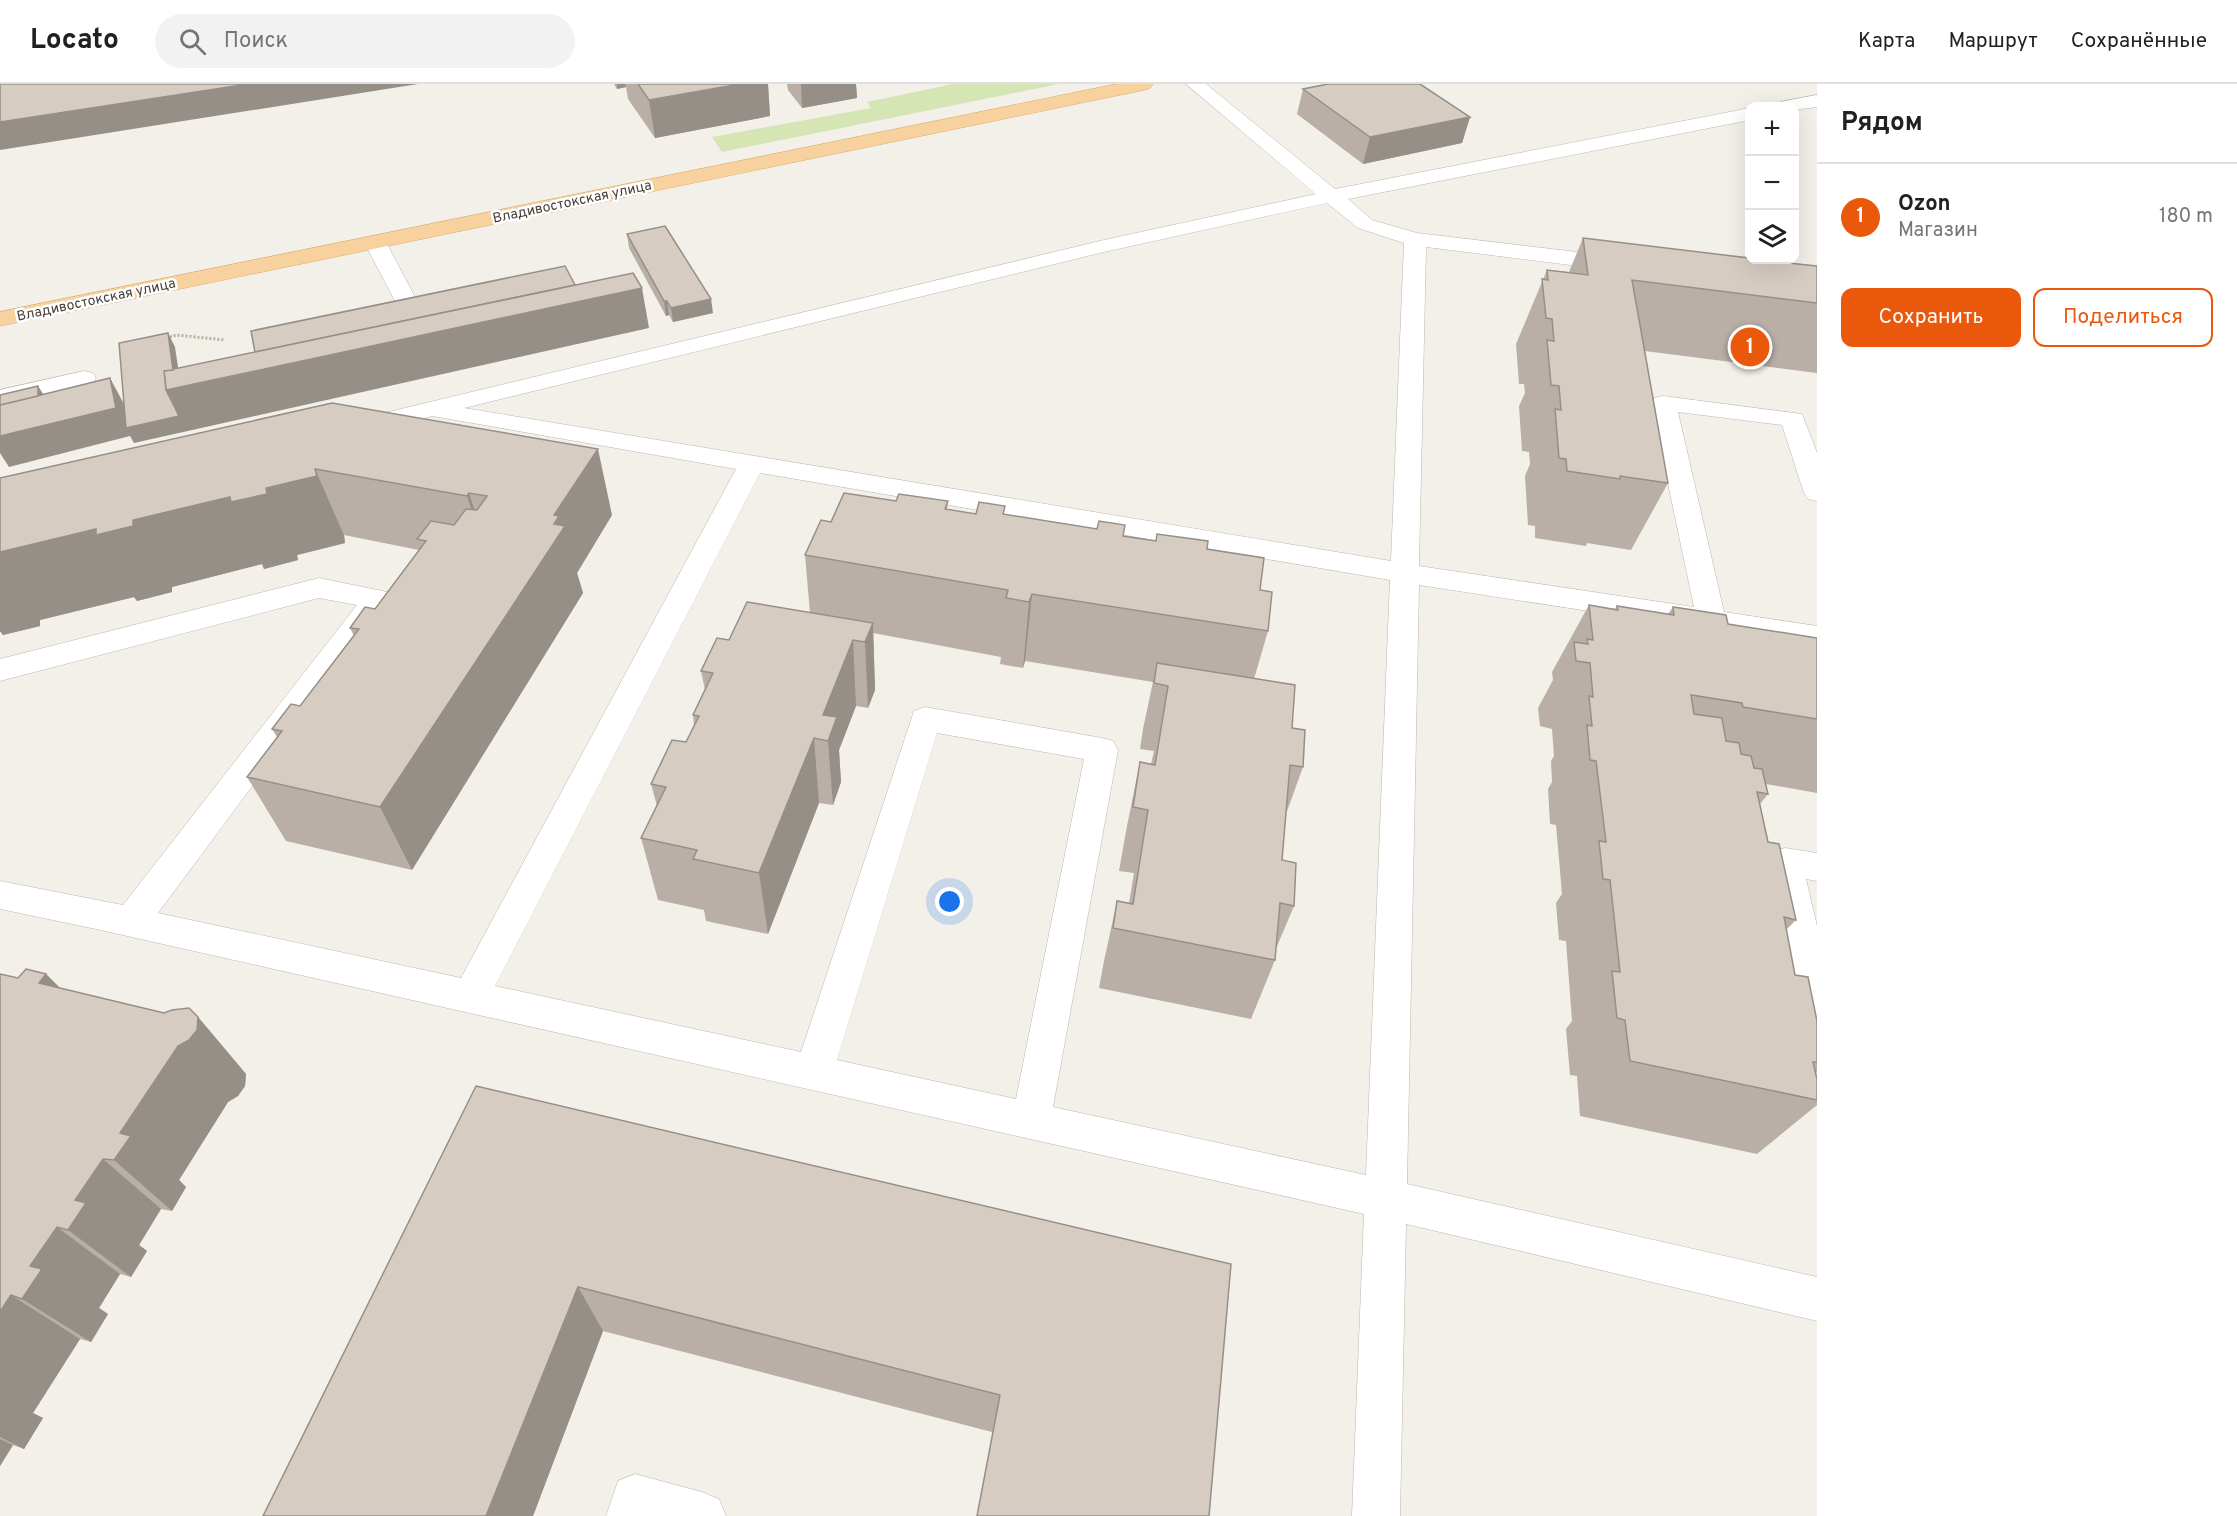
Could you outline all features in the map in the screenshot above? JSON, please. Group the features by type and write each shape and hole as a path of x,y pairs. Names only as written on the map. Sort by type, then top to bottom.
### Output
{"main road":[{"name":"Владивостокская улица","path":"0,319 1143,84"}],"street":[{"path":"1195,84 1334,196 1365,224 1415,239 1640,266"},
{"path":"1799,104 1817,101"},
{"path":"335,432 1092,249 1334,196 1745,115"},
{"path":"1376,1516 1415,239"},
{"path":"375,242 395,304 429,296"},
{"path":"0,397 84,378"},
{"path":"1711,620 1663,403 1793,419 1817,493"},
{"path":"428,410 1405,573 1817,636"},
{"path":"470,997 752,464"},
{"path":"0,670 320,588 377,599 131,922"},
{"path":"814,1073 925,719 1102,750 1031,1121"},
{"path":"1817,867 1785,862 1817,1005"},
{"path":"0,895 1386,1199 1817,1299"},
{"path":"630,1516 635,1498 702,1516"}],"path":[{"path":"166,338 176,336 225,340"}],"green space":[{"path":"953,84 1059,84 722,152 712,137 871,108 867,102"}],"building":[{"path":"0,84 248,84 0,122"},
{"path":"638,84 740,84 649,100"},
{"path":"1328,84 1420,84 1470,117 1370,137 1303,89"},
{"path":"665,226 711,299 671,308 667,301 664,301 627,234"},
{"path":"1583,238 1745,258 1745,264 1817,266 1817,303 1632,280 1668,483 1620,476 1620,479 1567,471 1566,459 1559,458 1555,409 1561,410 1559,386 1551,385 1547,340 1554,341 1552,319 1546,318 1542,279 1548,280 1547,270 1588,275"},
{"path":"565,266 575,285 255,352 251,331"},
{"path":"633,273 642,288 166,390 164,371"},
{"path":"168,333 173,370 164,371 166,390 179,416 126,428 119,343"},
{"path":"110,378 116,408 0,436 0,405"},
{"path":"38,386 38,396 0,405 0,395"},
{"path":"332,403 598,449 554,515 559,516 554,524 565,526 380,807 247,777 282,731 272,729 291,704 300,706 359,629 350,628 365,607 375,609 426,541 417,539 431,521 454,525 466,509 477,510 487,496 469,493 467,496 315,469 317,476 266,488 267,494 231,502 230,497 133,520 133,526 96,535 96,529 0,552 0,478"},
{"path":"844,493 896,501 899,494 948,501 945,509 976,514 979,502 1005,506 1003,514 1097,529 1099,521 1125,525 1123,536 1156,541 1157,534 1208,541 1207,549 1264,558 1260,590 1272,592 1268,631 1032,594 1029,602 1006,598 1008,590 805,555 821,520 831,522"},
{"path":"747,602 873,623 865,642 853,640 823,715 837,717 828,741 814,738 759,873 693,859 697,850 641,838 666,787 651,784 672,740 686,742 699,716 693,715 713,673 701,671 717,638 729,640"},
{"path":"1589,605 1618,610 1617,606 1674,615 1673,607 1726,615 1728,624 1817,638 1817,719 1743,707 1742,703 1691,695 1694,714 1722,718 1726,741 1739,743 1741,754 1751,756 1754,768 1762,769 1768,794 1757,792 1768,842 1779,844 1796,920 1784,917 1795,975 1808,977 1817,1021 1817,1062 1813,1062 1817,1079 1817,1100 1630,1061 1625,1020 1617,1018 1612,971 1620,972 1610,880 1603,879 1599,841 1606,842 1596,761 1590,760 1587,725 1592,726 1589,696 1593,697 1590,663 1576,661 1574,642 1588,644 1587,639 1593,640"},
{"path":"1157,663 1295,685 1292,728 1305,730 1303,767 1290,765 1282,860 1296,863 1294,906 1280,903 1275,960 1113,928 1117,901 1133,904 1148,810 1133,807 1140,762 1155,765 1168,686 1154,683"},
{"path":"26,969 46,974 39,983 164,1013 189,1008 198,1017 197,1030 189,1040 178,1046 120,1133 131,1136 114,1160 103,1159 75,1200 86,1203 68,1230 57,1227 30,1266 42,1269 22,1299 11,1295 0,1312 0,974 18,978"},
{"path":"476,1086 1231,1264 1209,1516 977,1516 1000,1395 578,1287 486,1516 263,1516"}],"place":[{"name":"Ozon","path":"1750,347"}]}
